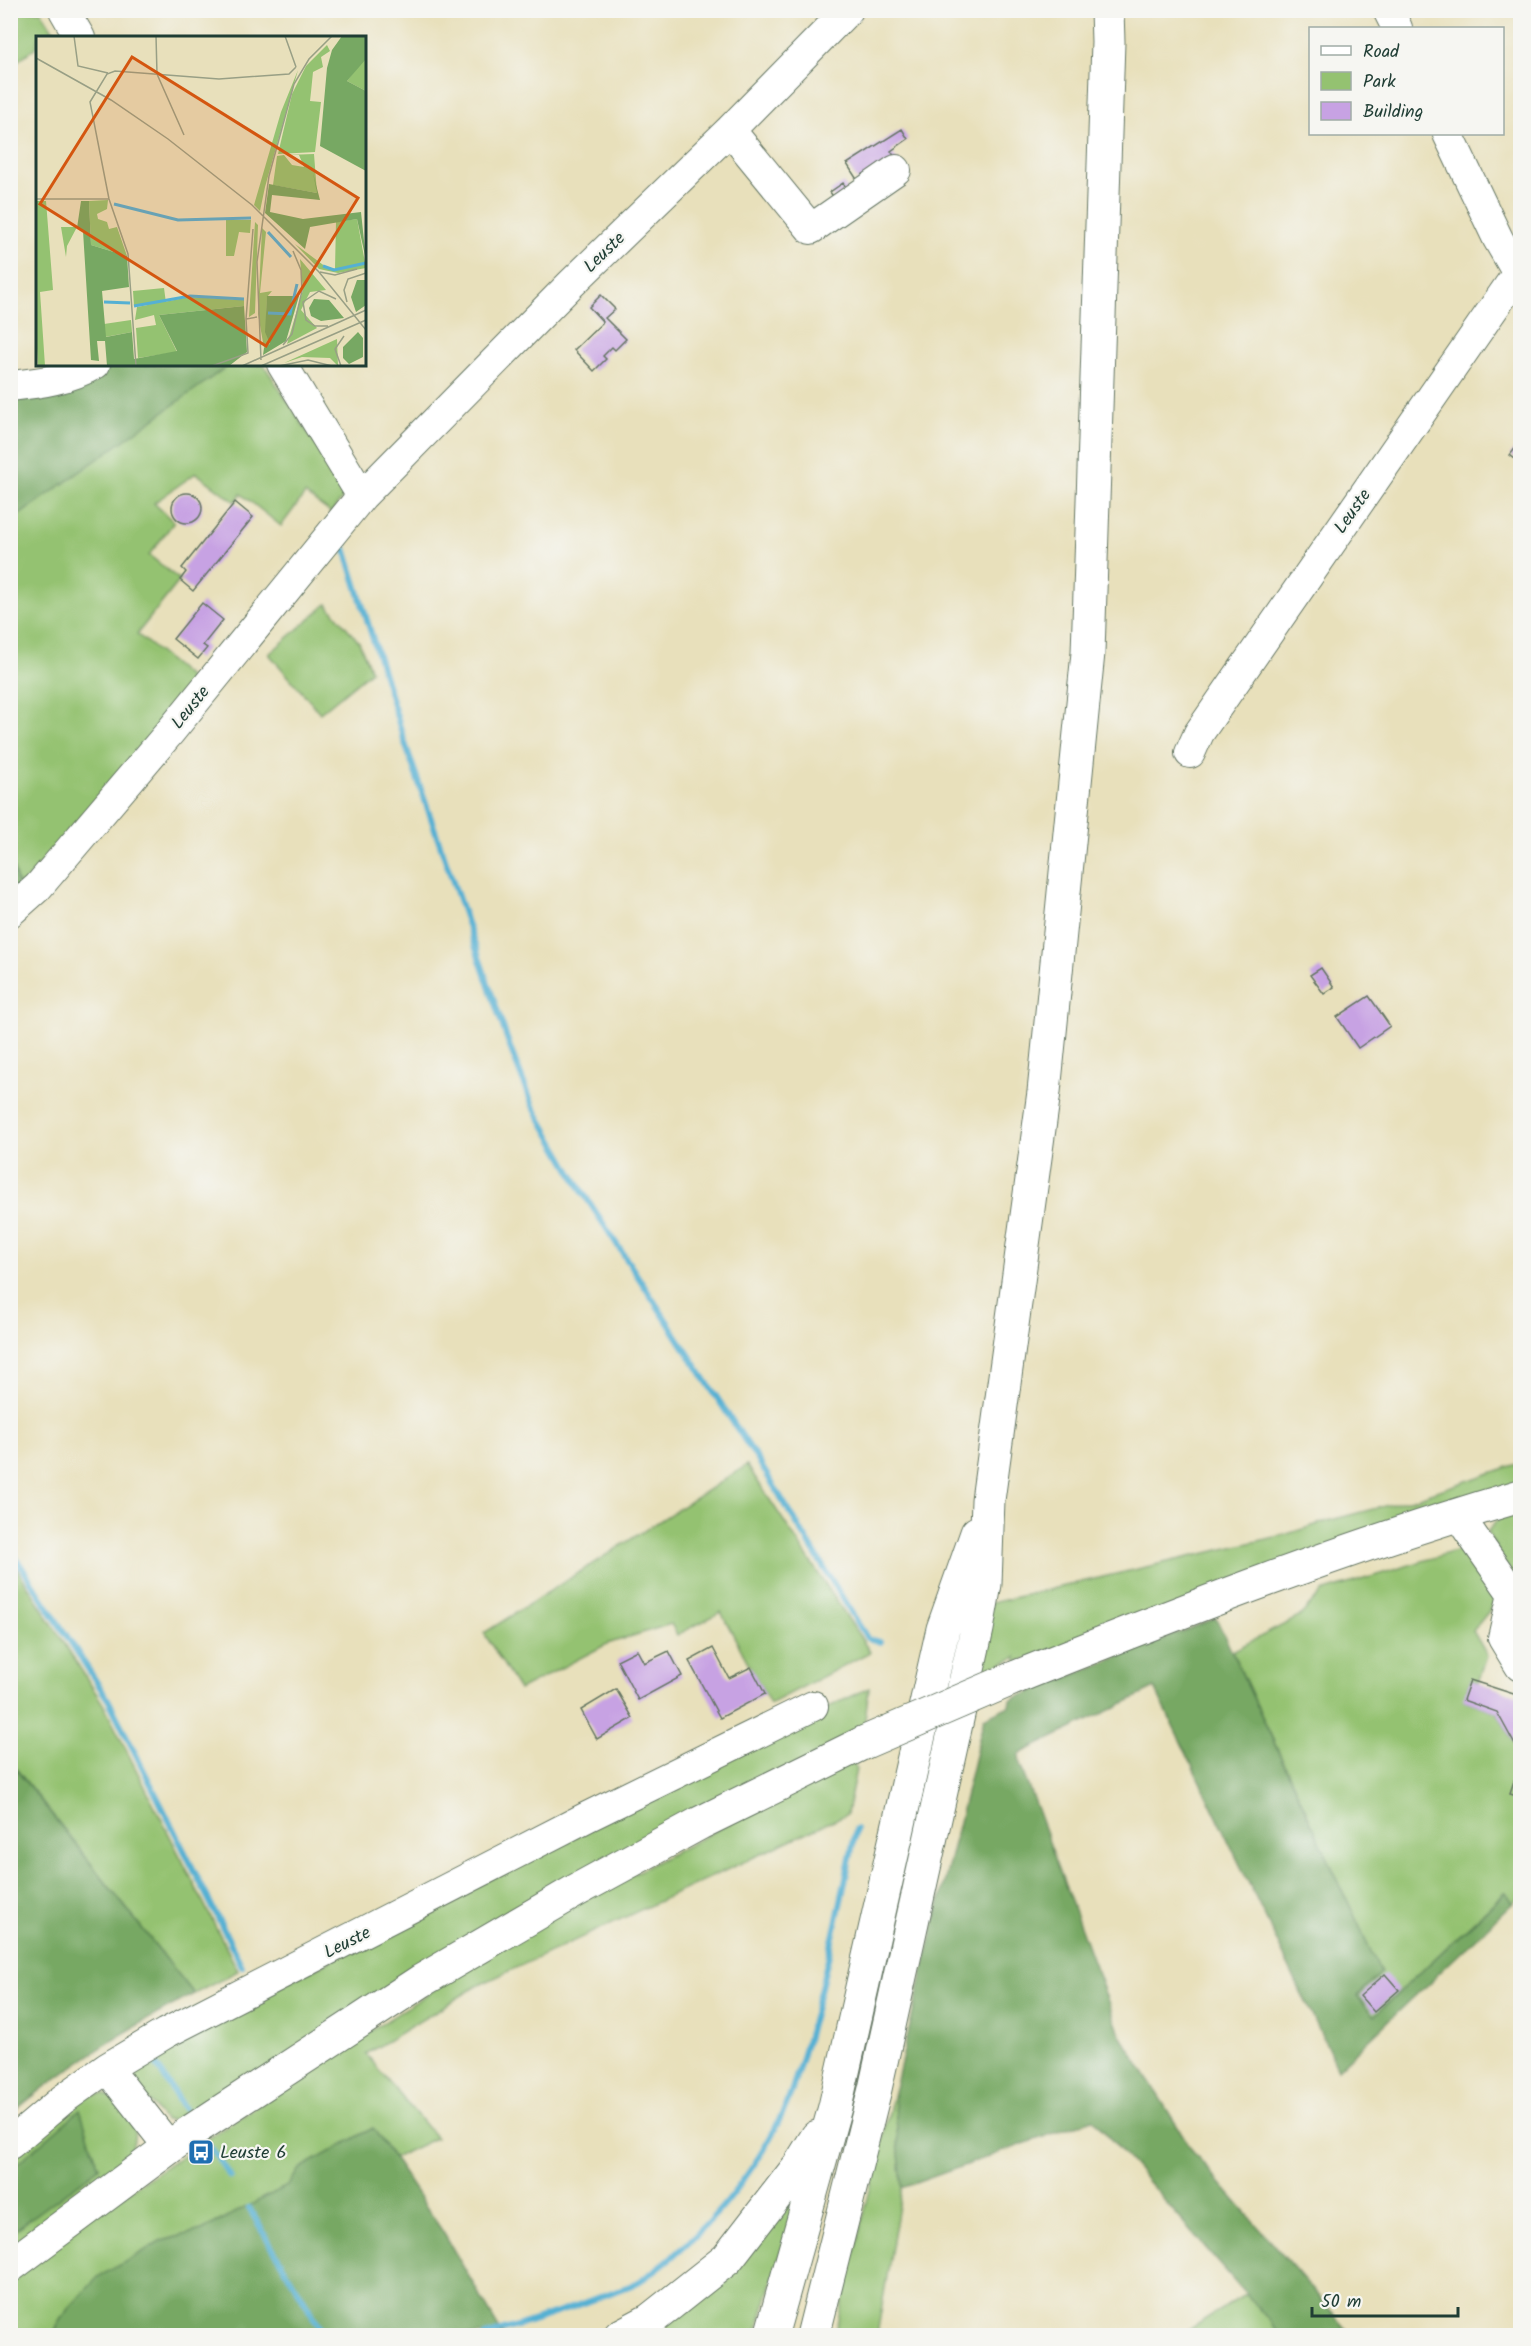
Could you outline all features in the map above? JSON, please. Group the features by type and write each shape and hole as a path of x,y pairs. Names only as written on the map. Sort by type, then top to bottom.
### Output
{"main road":[{"path":"813,2336 875,2089 985,1584 988,1500 1044,1092 1088,653 1108,54 1107,10"},
{"path":"10,2266 169,2147 260,2084 390,2000 577,1890 700,1823 863,1743 1014,1678 1180,1611 1275,1576 1521,1496"},
{"path":"771,2336 835,2108 943,1629 988,1500"},
{"path":"620,2336 650,2320 727,2259 799,2166 835,2108"}],"street":[{"path":"64,10 79,36"},
{"name":"Leuste","path":"10,912 38,888 170,732 362,495 848,10"},
{"path":"1388,10 1396,27"},
{"path":"730,130 811,229 896,170"},
{"name":"Leuste","path":"1190,753 1199,733 1520,273 1498,239 1448,135"},
{"path":"10,386 35,384 79,373 91,366"},
{"path":"283,366 362,495"},
{"path":"1460,1514 1467,1528 1513,1594 1503,1638 1521,1666"},
{"name":"Leuste","path":"10,2144 62,2100 107,2068 166,2033 587,1817 813,1706"},
{"path":"107,2068 169,2147"}],"green space":[{"path":"11,10 41,11 55,33 50,36 36,36 36,47 11,66"},
{"path":"104,366 228,366 11,521 11,391"},
{"path":"228,366 265,366 347,492 331,513 305,494 281,526 241,494 235,502 196,473 154,503 174,522 149,555 180,580 137,634 196,683 19,889 10,855 10,521"},
{"path":"327,604 359,642 371,671 320,713 269,654"},
{"path":"10,855 19,889 10,895"},
{"path":"1520,1463 1520,1485 1017,1662 1017,1657 977,1674 991,1603 1284,1535 1419,1497"},
{"path":"747,1465 870,1652 770,1704 721,1612 677,1635 671,1624 607,1644 519,1690 484,1633"},
{"path":"1520,1506 1520,1590 1487,1532 1505,1511"},
{"path":"1471,1546 1505,1591 1473,1631 1487,1655 1478,1683 1470,1680 1464,1700 1497,1712 1520,1754 1520,1763 1510,1794 1520,1797 1520,1897 1513,1903 1505,1892 1374,2016 1357,1997 1381,1973 1232,1651 1299,1617 1322,1592"},
{"path":"10,1558 103,1704 238,1971 194,1994 11,1762"},
{"path":"1216,1618 1381,1973 1357,1996 1374,2016 1506,1892 1513,1903 1338,2069 1155,1688 1019,1754 1020,1765 1120,2034 1194,2153 1352,2335 1282,2335 1093,2119 902,2188 894,2092 984,1718 1009,1706 1010,1700"},
{"path":"869,1688 864,1727 178,2121 164,2120 135,2083 137,2068 144,2056 770,1735"},
{"path":"853,1759 856,1769 847,1814 477,1986 366,2054 436,2138 394,2158 373,2128 299,2169 290,2185 202,2230 162,2241 136,2256 68,2309 52,2335 11,2336 11,2277 82,2222 518,1934"},
{"path":"10,1762 194,1994 145,2020 99,2049 54,2080 11,2114"},
{"path":"894,2092 902,2188 877,2335 834,2336"},
{"path":"104,2094 118,2104 134,2129 129,2157 11,2249 11,2233 99,2168 80,2110 11,2169 11,2156 84,2095"},
{"path":"80,2110 99,2168 11,2233 11,2169"},
{"path":"373,2128 443,2232 503,2335 52,2335 68,2309 98,2277 162,2241 202,2230 289,2185 299,2169"},
{"path":"798,2196 756,2335 642,2336"},
{"path":"1246,2294 1282,2335 1179,2335"}],"building":[{"path":"902,129 908,139 891,151 899,164 863,189 847,164"},
{"path":"843,183 852,197 839,206 830,192"},
{"path":"601,295 615,309 605,318 626,339 615,350 612,347 603,356 606,359 594,371 574,350 603,322 589,307"},
{"path":"1520,442 1520,463 1510,455"},
{"path":"187,493 198,497 202,508 198,519 187,523 176,519 172,508 176,497"},
{"path":"235,502 253,517 193,591 180,580 186,572 182,568"},
{"path":"202,603 223,620 203,645 207,648 198,659 173,639"},
{"path":"1321,968 1334,987 1324,994 1310,975"},
{"path":"1369,996 1390,1026 1358,1048 1337,1017"},
{"path":"713,1648 729,1678 751,1667 765,1694 720,1718 689,1661"},
{"path":"637,1650 644,1663 669,1651 682,1676 638,1700 617,1660"},
{"path":"1470,1680 1520,1696 1520,1754 1497,1712 1463,1700"},
{"path":"616,1689 633,1718 597,1739 581,1710"},
{"path":"1520,1764 1520,1797 1510,1794"},
{"path":"1385,1974 1399,1990 1374,2012 1360,1996"}],"waterway":[{"path":"343,542 405,743 511,1050 533,1106 582,1191 761,1465 867,1638 880,1642"},
{"path":"10,1549 109,1701 242,1966"},
{"path":"485,2336 564,2311 639,2281 665,2262 706,2225 742,2182 772,2135 795,2081 829,1956 856,1829"},
{"path":"156,2064 184,2109"},
{"path":"212,2149 230,2177"},
{"path":"249,2208 325,2336"}],"place":[{"name":"Leuste 6","path":"201,2152"}]}
